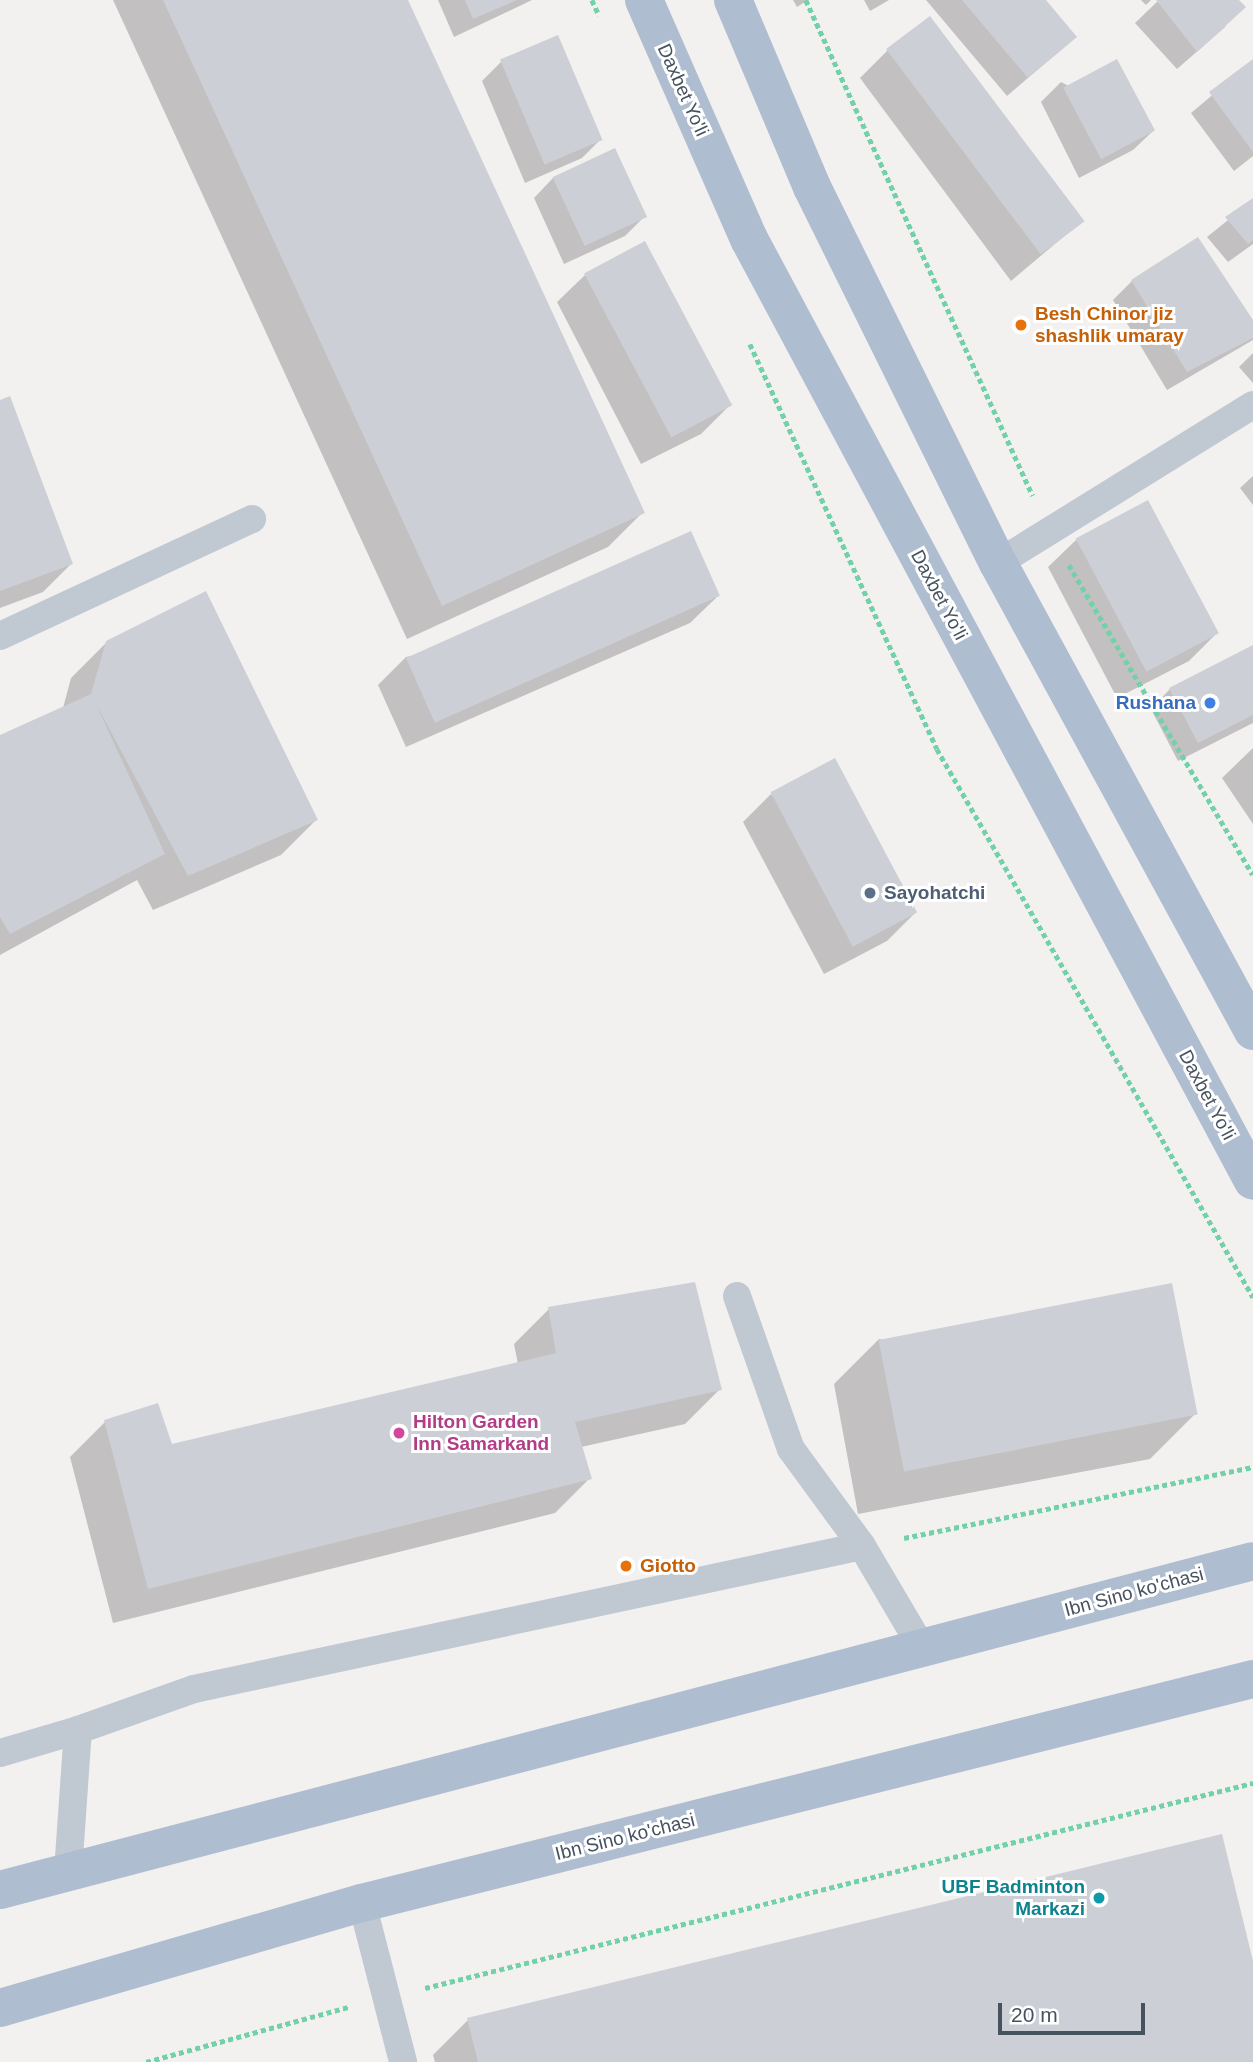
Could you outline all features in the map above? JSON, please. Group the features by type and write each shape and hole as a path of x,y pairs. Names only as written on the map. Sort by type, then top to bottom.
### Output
{"main road":[{"name":"Daxbet Yo'li","path":"644,0 748,239 1253,1181"},
{"path":"733,0 812,187 998,563 1250,1017"},
{"name":"Ibn Sino ko'chasi","path":"0,1890 1253,1561"},
{"name":"Ibn Sino ko'chasi","path":"0,2008 362,1903 1253,1679"}],"lane":[{"path":"998,563 1253,405"},
{"path":"0,636 252,519"},
{"path":"737,1296 791,1449 862,1546 922,1648"},
{"path":"0,1753 78,1730 194,1689 862,1546"},
{"path":"68,1872 78,1730"},
{"path":"362,1903 402,2062"}],"path":[{"path":"592,0 604,25"},
{"path":"806,0 1049,531 1253,875"},
{"path":"749,340 937,749 1253,1297"},
{"path":"862,1546 1253,1467"},
{"path":"146,2062 387,1997 1253,1783"}],"building":[{"path":"163,0 408,0 645,513 442,606"},
{"path":"465,0 517,0 473,19"},
{"path":"962,0 1046,0 1077,37 1028,78"},
{"path":"1156,0 1239,0 1246,7 1197,52"},
{"path":"930,16 1085,221 1041,254 886,49"},
{"path":"558,35 603,140 545,165 500,60"},
{"path":"1117,59 1155,131 1101,159 1063,88"},
{"path":"1253,59 1253,152 1209,92"},
{"path":"615,148 647,217 585,246 552,177"},
{"path":"1253,198 1253,240 1248,244 1225,217"},
{"path":"1198,237 1253,320 1253,338 1187,372 1131,280"},
{"path":"645,241 732,405 671,438 584,273"},
{"path":"10,396 73,564 0,591 0,400"},
{"path":"1148,500 1219,633 1146,672 1076,538"},
{"path":"691,531 720,596 435,723 406,658"},
{"path":"206,591 318,820 188,876 96,704 165,854 10,934 0,917 0,735 91,694 106,641"},
{"path":"1253,645 1253,715 1198,743 1169,688"},
{"path":"835,758 917,913 853,947 771,792"},
{"name":"Hilton Garden Inn Samarkand","path":"695,1282 722,1390 575,1422 592,1479 148,1589 104,1420 158,1403 172,1444 556,1353 548,1307"},
{"path":"1172,1283 1198,1415 904,1472 878,1340"},
{"name":"UBF Badminton Markazi","path":"1222,1834 1253,1961 1253,2062 478,2062 467,2018"}],"place":[{"name":"Besh Chinor jiz shashlik umaray","path":"1021,325"},
{"name":"Rushana","path":"1210,703"},
{"name":"Sayohatchi","path":"870,893"},
{"name":"Hilton Garden Inn Samarkand","path":"399,1433"},
{"name":"Giotto","path":"626,1566"},
{"name":"UBF Badminton Markazi","path":"1099,1898"}]}
